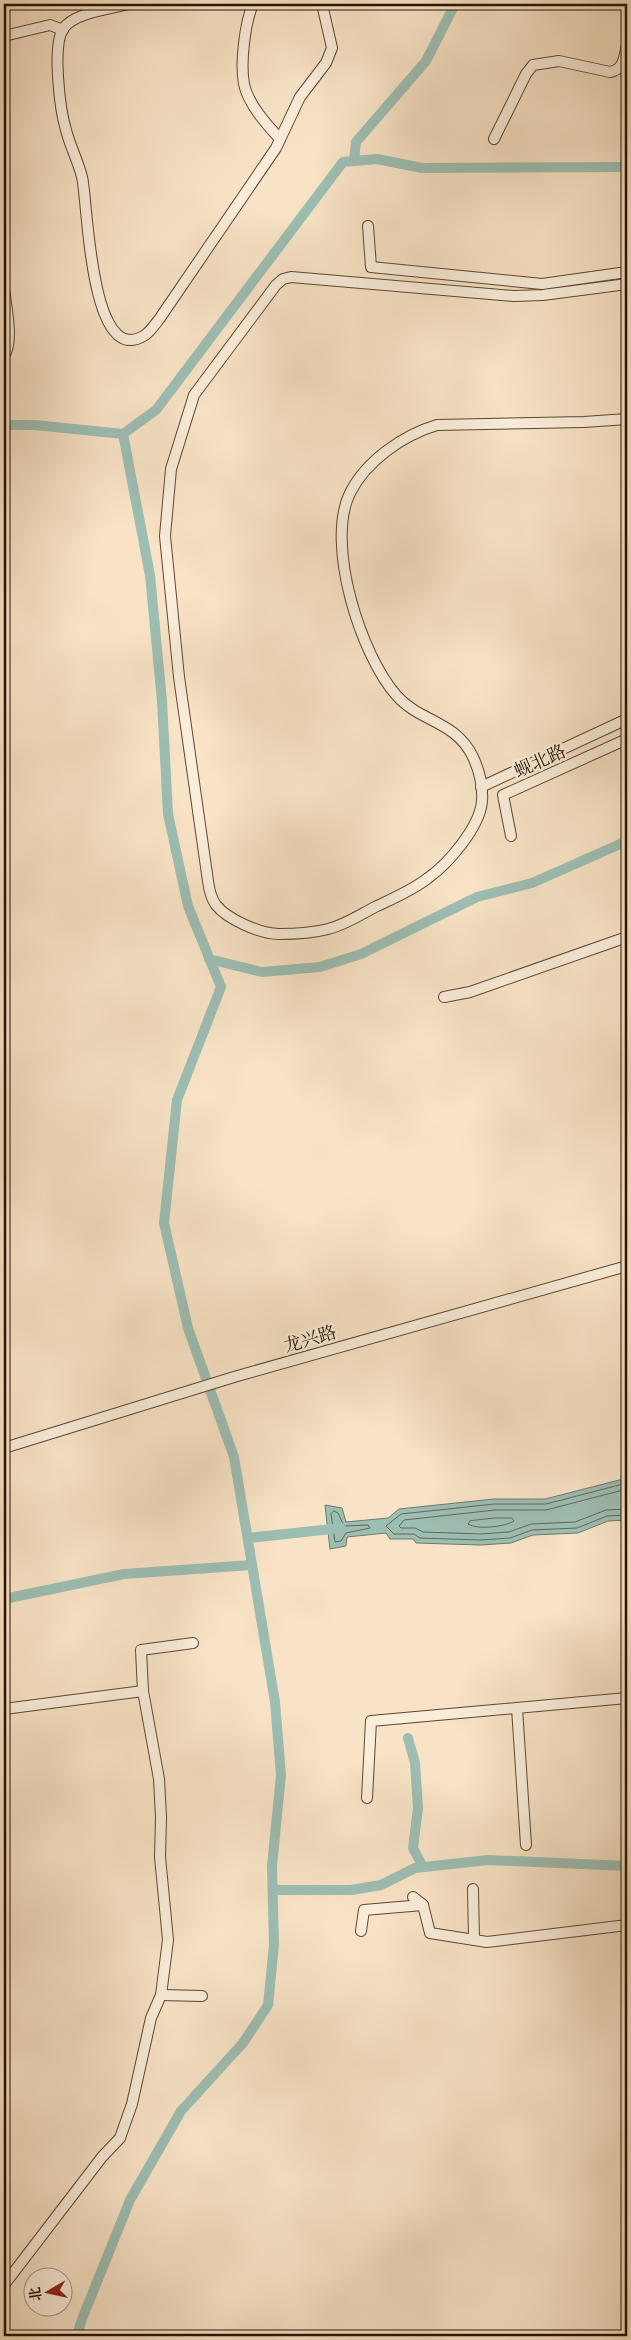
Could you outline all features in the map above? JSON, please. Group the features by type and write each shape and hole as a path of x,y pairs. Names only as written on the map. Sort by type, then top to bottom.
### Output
{"street":[{"path":"128,4 75,18 63,30 57,53 65,129 82,178 92,276 111,328 123,337 135,339 145,334 160,318 280,139 300,97 326,62 332,48 322,4"},
{"path":"253,4 245,40 244,85 251,100 280,139"},
{"path":"4,36 50,25 63,30"},
{"path":"494,139 526,74 533,65 559,61 610,72 617,71 623,66 627,45"},
{"path":"368,226 371,267 542,284 627,272"},
{"path":"627,284 519,296 305,276 283,279 194,395 171,469 165,536 179,677 208,881 214,903 221,910 266,933 317,931 350,920 428,879 448,860 467,836 482,802 481,787 474,760 466,744 454,732 413,710 397,696 376,664 362,636 348,585 342,543 346,508 350,494 360,477 390,448 418,432 437,425 584,422 627,419"},
{"path":"4,288 8,351 4,356"},
{"path":"481,787 627,720"},
{"name":"蚬北路","path":"512,836 503,795 627,739"},
{"path":"444,997 470,992 627,937"},
{"name":"龙兴路","path":"4,1448 234,1377 627,1266"},
{"path":"4,2285 102,2157 120,2138 132,2104 151,2018 161,1995 168,1940 160,1857 161,1808 159,1780 143,1691 141,1650 193,1643"},
{"path":"4,1709 143,1691"},
{"path":"367,1798 371,1721 627,1698"},
{"path":"517,1708 526,1845"},
{"path":"473,1889 474,1940"},
{"path":"413,1897 424,1905 430,1934 487,1942 627,1925"},
{"path":"361,1931 364,1910 424,1905"},
{"path":"161,1995 202,1996"}],"water":[{"path":"627,1478 627,1520 608,1521 578,1533 533,1535 511,1543 481,1545 416,1543 413,1539 390,1539 386,1533 347,1537 346,1546 330,1549 325,1505 342,1508 346,1522 388,1518 399,1509 494,1499 545,1499"}],"waterway":[{"path":"354,161 356,142 426,61 455,4"},
{"path":"4,425 35,425 123,434 156,410 343,162 377,159 422,168 627,167"},
{"path":"77,2336 82,2319 130,2200 181,2111 243,2043 268,2005 274,1945 272,1866 281,1775 275,1702 234,1457 188,1328 164,1223 177,1100 221,987 188,906 168,814 162,701 150,575 123,434"},
{"path":"209,959 262,972 320,967 361,954 477,897 532,883 627,841"},
{"path":"248,1538 341,1528"},
{"path":"4,1599 124,1574 252,1565"},
{"path":"408,1738 415,1763 418,1808 413,1848 423,1867"},
{"path":"273,1890 351,1890 381,1885 415,1868 488,1860 627,1866"}]}
